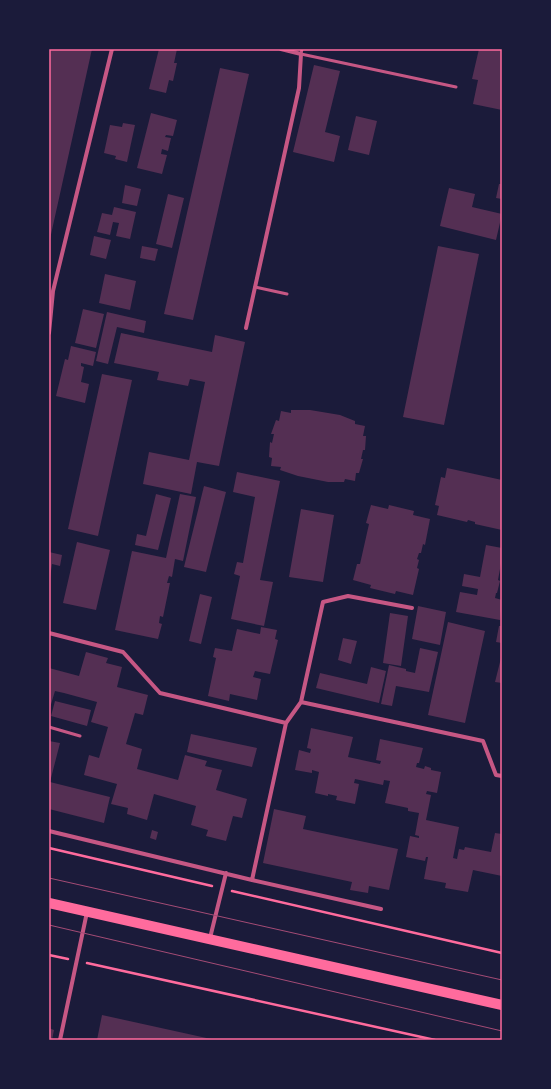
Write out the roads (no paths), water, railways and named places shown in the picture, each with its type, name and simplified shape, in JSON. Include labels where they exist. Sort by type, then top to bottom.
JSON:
[{"type":"main road","points":[[49,903],[210,938],[502,1005]]},
{"type":"street","points":[[49,333],[53,291],[112,49]]},
{"type":"street","points":[[246,328],[299,88],[301,51],[281,49]]},
{"type":"street","points":[[252,880],[286,723],[301,702],[323,602],[348,596],[412,608]]},
{"type":"street","points":[[49,634],[123,652],[160,693],[286,723]]},
{"type":"street","points":[[301,702],[483,741],[496,775],[502,776]]},
{"type":"street","points":[[49,831],[252,880],[381,909]]},
{"type":"street","points":[[210,938],[226,873]]},
{"type":"street","points":[[60,1040],[87,912]]},
{"type":"lane","points":[[301,51],[456,87]]},
{"type":"lane","points":[[255,287],[287,294]]},
{"type":"lane","points":[[49,727],[80,736]]},
{"type":"tram line","points":[[49,878],[502,980]]},
{"type":"tram line","points":[[49,925],[502,1031]]}]
